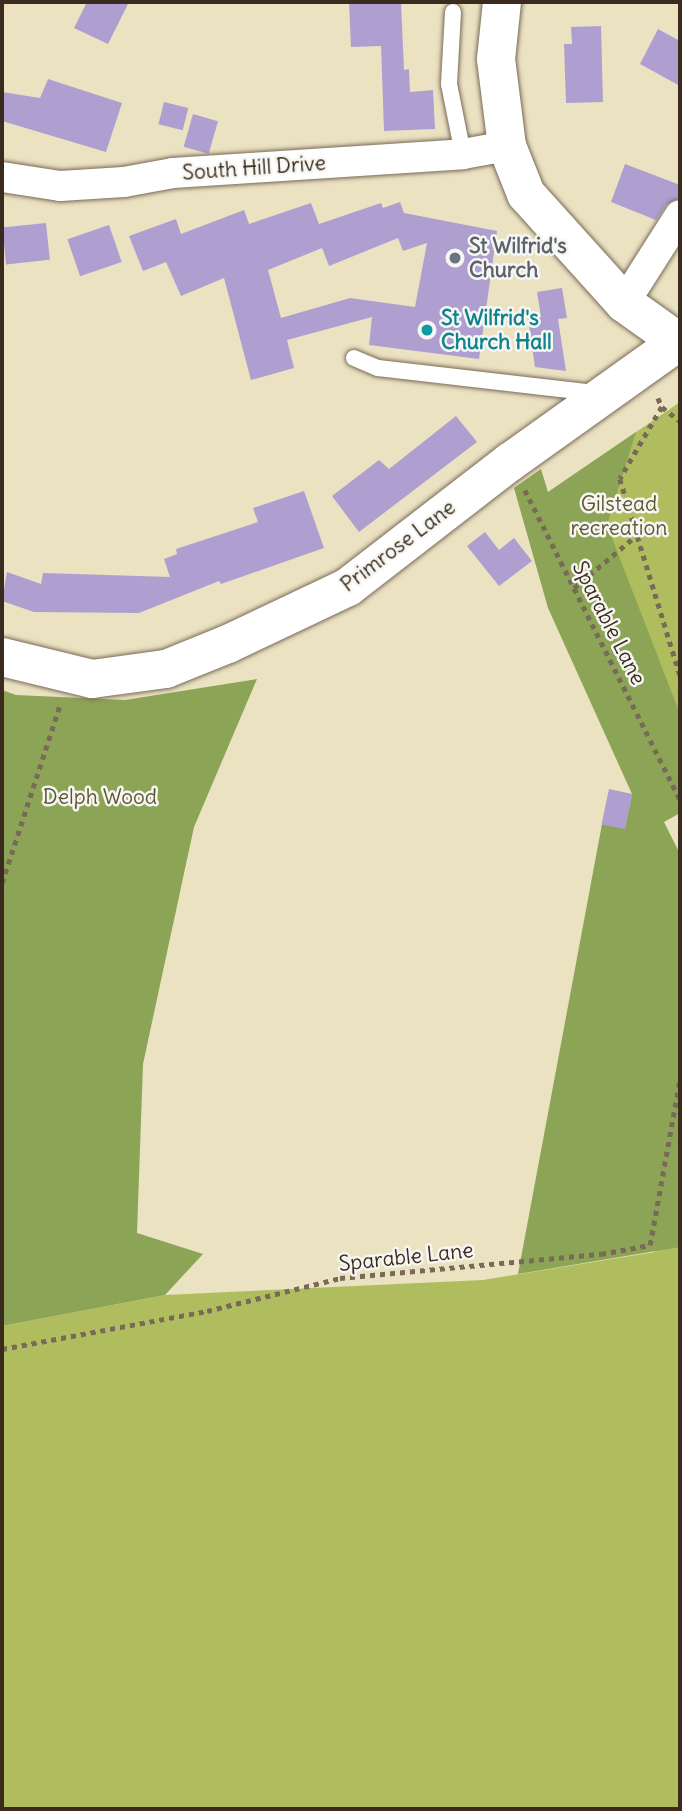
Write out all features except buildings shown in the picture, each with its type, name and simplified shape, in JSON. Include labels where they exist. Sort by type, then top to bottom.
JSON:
[{"type":"street","points":[[502,2],[496,59],[507,146],[526,194],[624,303],[679,342]]},
{"type":"street","name":"South Hill Drive","points":[[2,177],[60,186],[124,183],[173,173],[463,155],[507,146]]},
{"type":"street","points":[[624,303],[680,215]]},
{"type":"street","name":"Primrose Lane","points":[[2,657],[70,676],[92,679],[166,669],[348,587],[510,461],[679,342]]},
{"type":"lane","points":[[453,12],[449,84],[463,155]]},
{"type":"lane","points":[[354,358],[378,368],[604,394]]},
{"type":"path","points":[[645,365],[662,407],[680,421]]},
{"type":"path","points":[[662,407],[620,478],[680,675]]},
{"type":"path","name":"Sparable Lane","points":[[510,461],[680,799]]},
{"type":"path","points":[[574,588],[637,535]]},
{"type":"path","points":[[2,883],[70,676]]},
{"type":"path","name":"Sparable Lane","points":[[2,1349],[208,1311],[340,1278],[601,1254],[650,1245],[680,1078]]},
{"type":"green space","name":"Gilstead recreation","points":[[680,402],[680,803],[547,493]]},
{"type":"green space","points":[[636,432],[607,525],[680,714],[680,813],[664,822],[680,854],[680,1247],[518,1274],[602,824],[625,828],[632,794],[548,608],[514,488],[541,469],[548,492]]},
{"type":"green space","name":"Delph Wood","points":[[257,679],[194,827],[143,1064],[137,1233],[203,1254],[165,1295],[2,1326],[2,690],[16,695],[125,700]]},
{"type":"green space","points":[[680,1078],[680,1809],[2,1809],[2,1326],[165,1295],[483,1280],[655,1252]]},
{"type":"place","name":"St Wilfrid's Church","points":[[455,258]]},
{"type":"place","name":"St Wilfrid's Church Hall","points":[[427,330]]}]
